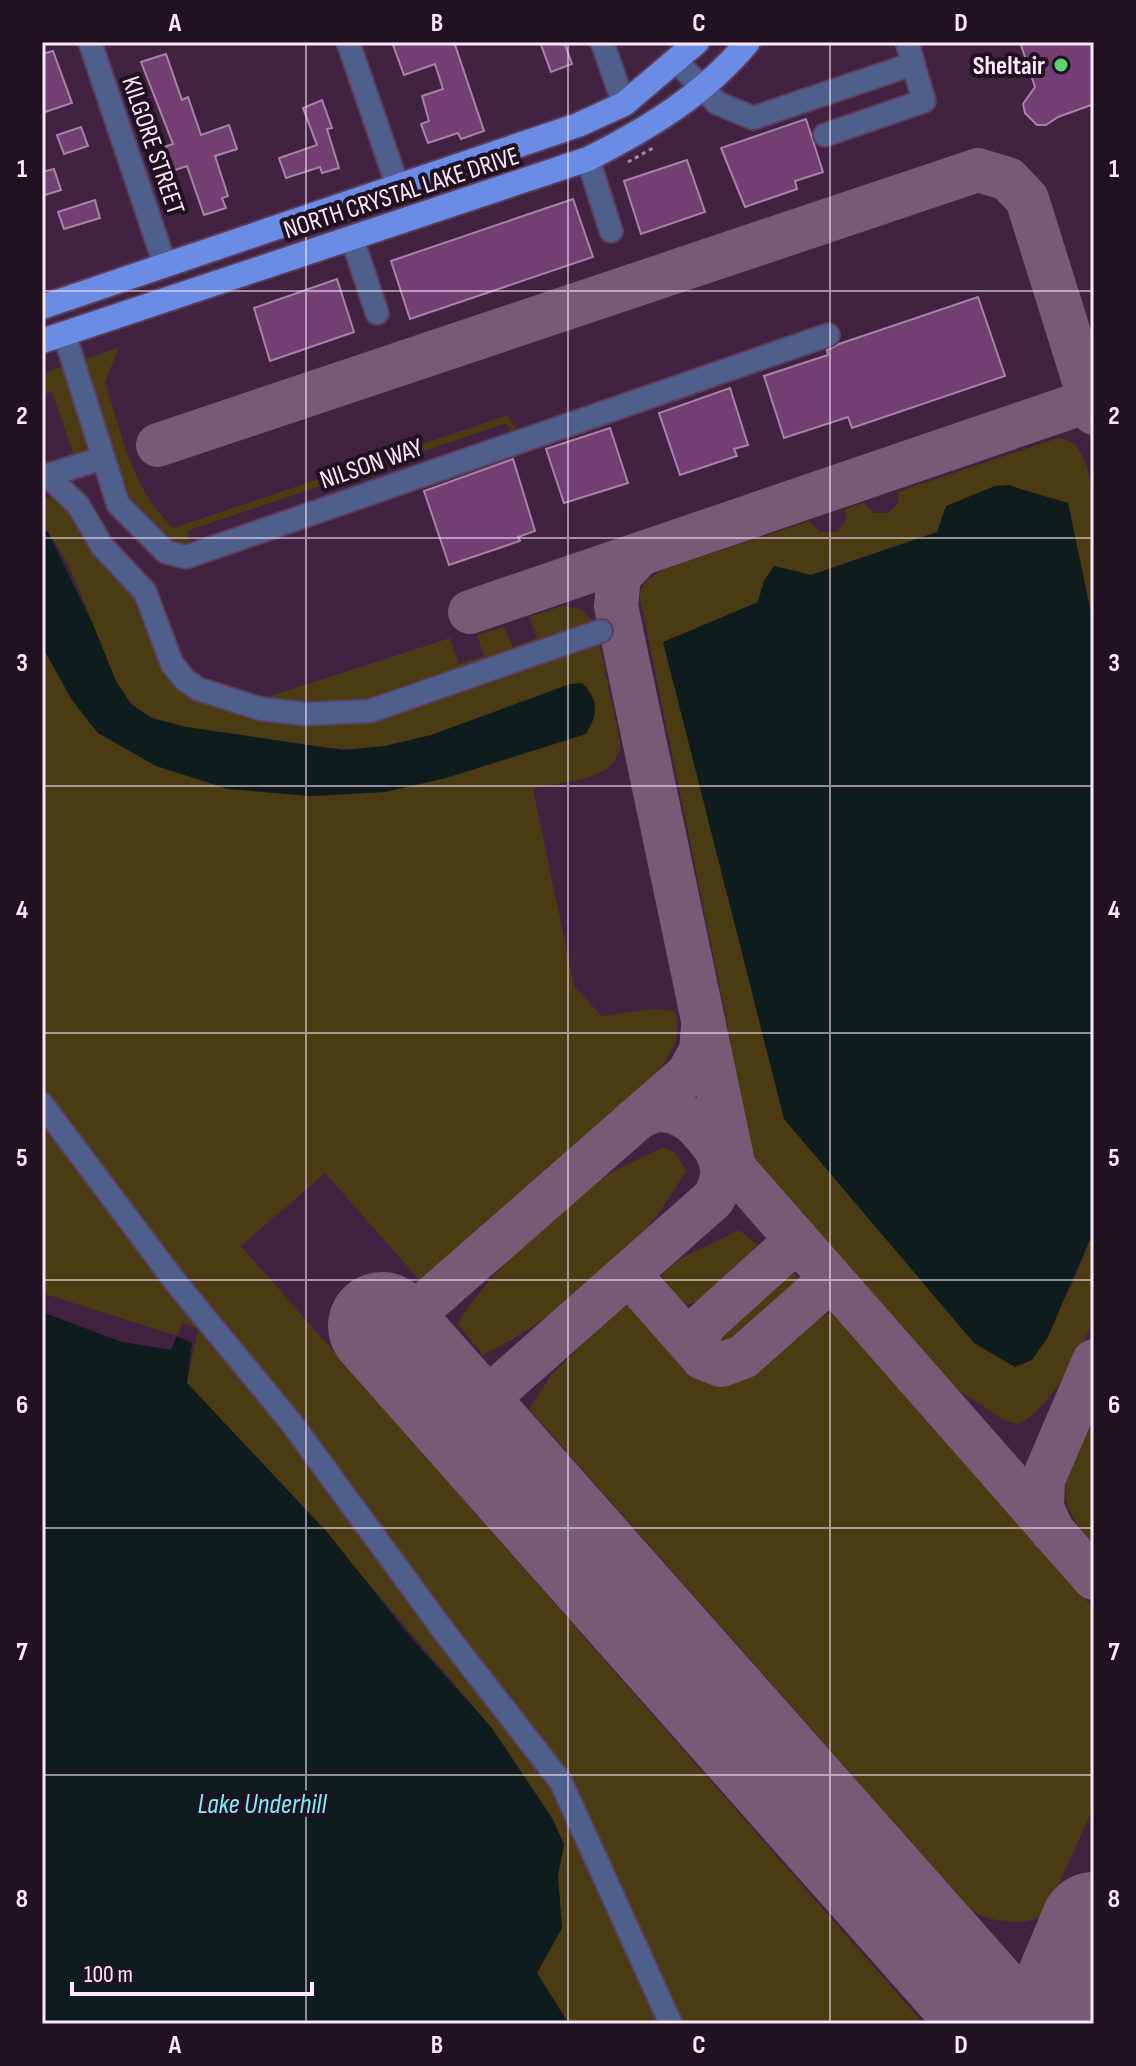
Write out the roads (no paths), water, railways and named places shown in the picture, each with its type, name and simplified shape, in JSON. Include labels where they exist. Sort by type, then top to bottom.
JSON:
[{"type":"main road","name":"NORTH CRYSTAL LAKE DRIVE","points":[[42,307],[578,125],[624,104],[697,42]]},
{"type":"main road","name":"NORTH CRYSTAL LAKE DRIVE","points":[[53,337],[588,159],[635,135],[702,90],[748,42]]},
{"type":"street","name":"KILGORE STREET","points":[[90,42],[165,265]]},
{"type":"street","points":[[348,42],[397,184]]},
{"type":"street","points":[[602,42],[624,104]]},
{"type":"street","points":[[825,135],[924,101],[907,42]]},
{"type":"street","points":[[677,62],[702,90],[733,112],[753,118],[913,64]]},
{"type":"street","points":[[588,159],[611,231]]},
{"type":"street","points":[[352,238],[377,313]]},
{"type":"street","name":"NILSON WAY","points":[[53,337],[103,458],[118,504],[133,523],[166,552],[186,557],[828,335]]},
{"type":"street","points":[[45,477],[103,458]]},
{"type":"street","points":[[45,477],[78,505],[102,546],[145,592],[172,664],[185,680],[198,689],[261,709],[306,714],[370,711],[601,631]]},
{"type":"street","points":[[42,1104],[177,1284],[290,1421],[446,1634],[561,1782],[671,2024]]},
{"type":"water","points":[[1008,485],[1068,503],[1094,627],[1094,1230],[1048,1337],[1032,1360],[1015,1367],[974,1343],[784,1119],[663,642],[758,602],[764,581],[774,566],[811,575],[937,532],[946,506],[995,486]]},
{"type":"water","points":[[42,529],[48,532],[92,622],[116,681],[131,704],[152,718],[186,727],[343,750],[385,746],[431,735],[570,684],[582,683],[594,701],[593,720],[586,734],[446,778],[385,792],[311,796],[228,789],[156,766],[98,733],[72,700],[42,646]]},
{"type":"water","name":"Lake Underhill","points":[[42,1312],[122,1342],[171,1350],[177,1336],[192,1343],[187,1383],[327,1532],[408,1634],[491,1727],[552,1818],[564,1844],[558,1876],[562,1928],[537,1973],[569,2024],[42,2024]]},
{"type":"place","name":"Sheltair","points":[[1061,65]]}]
